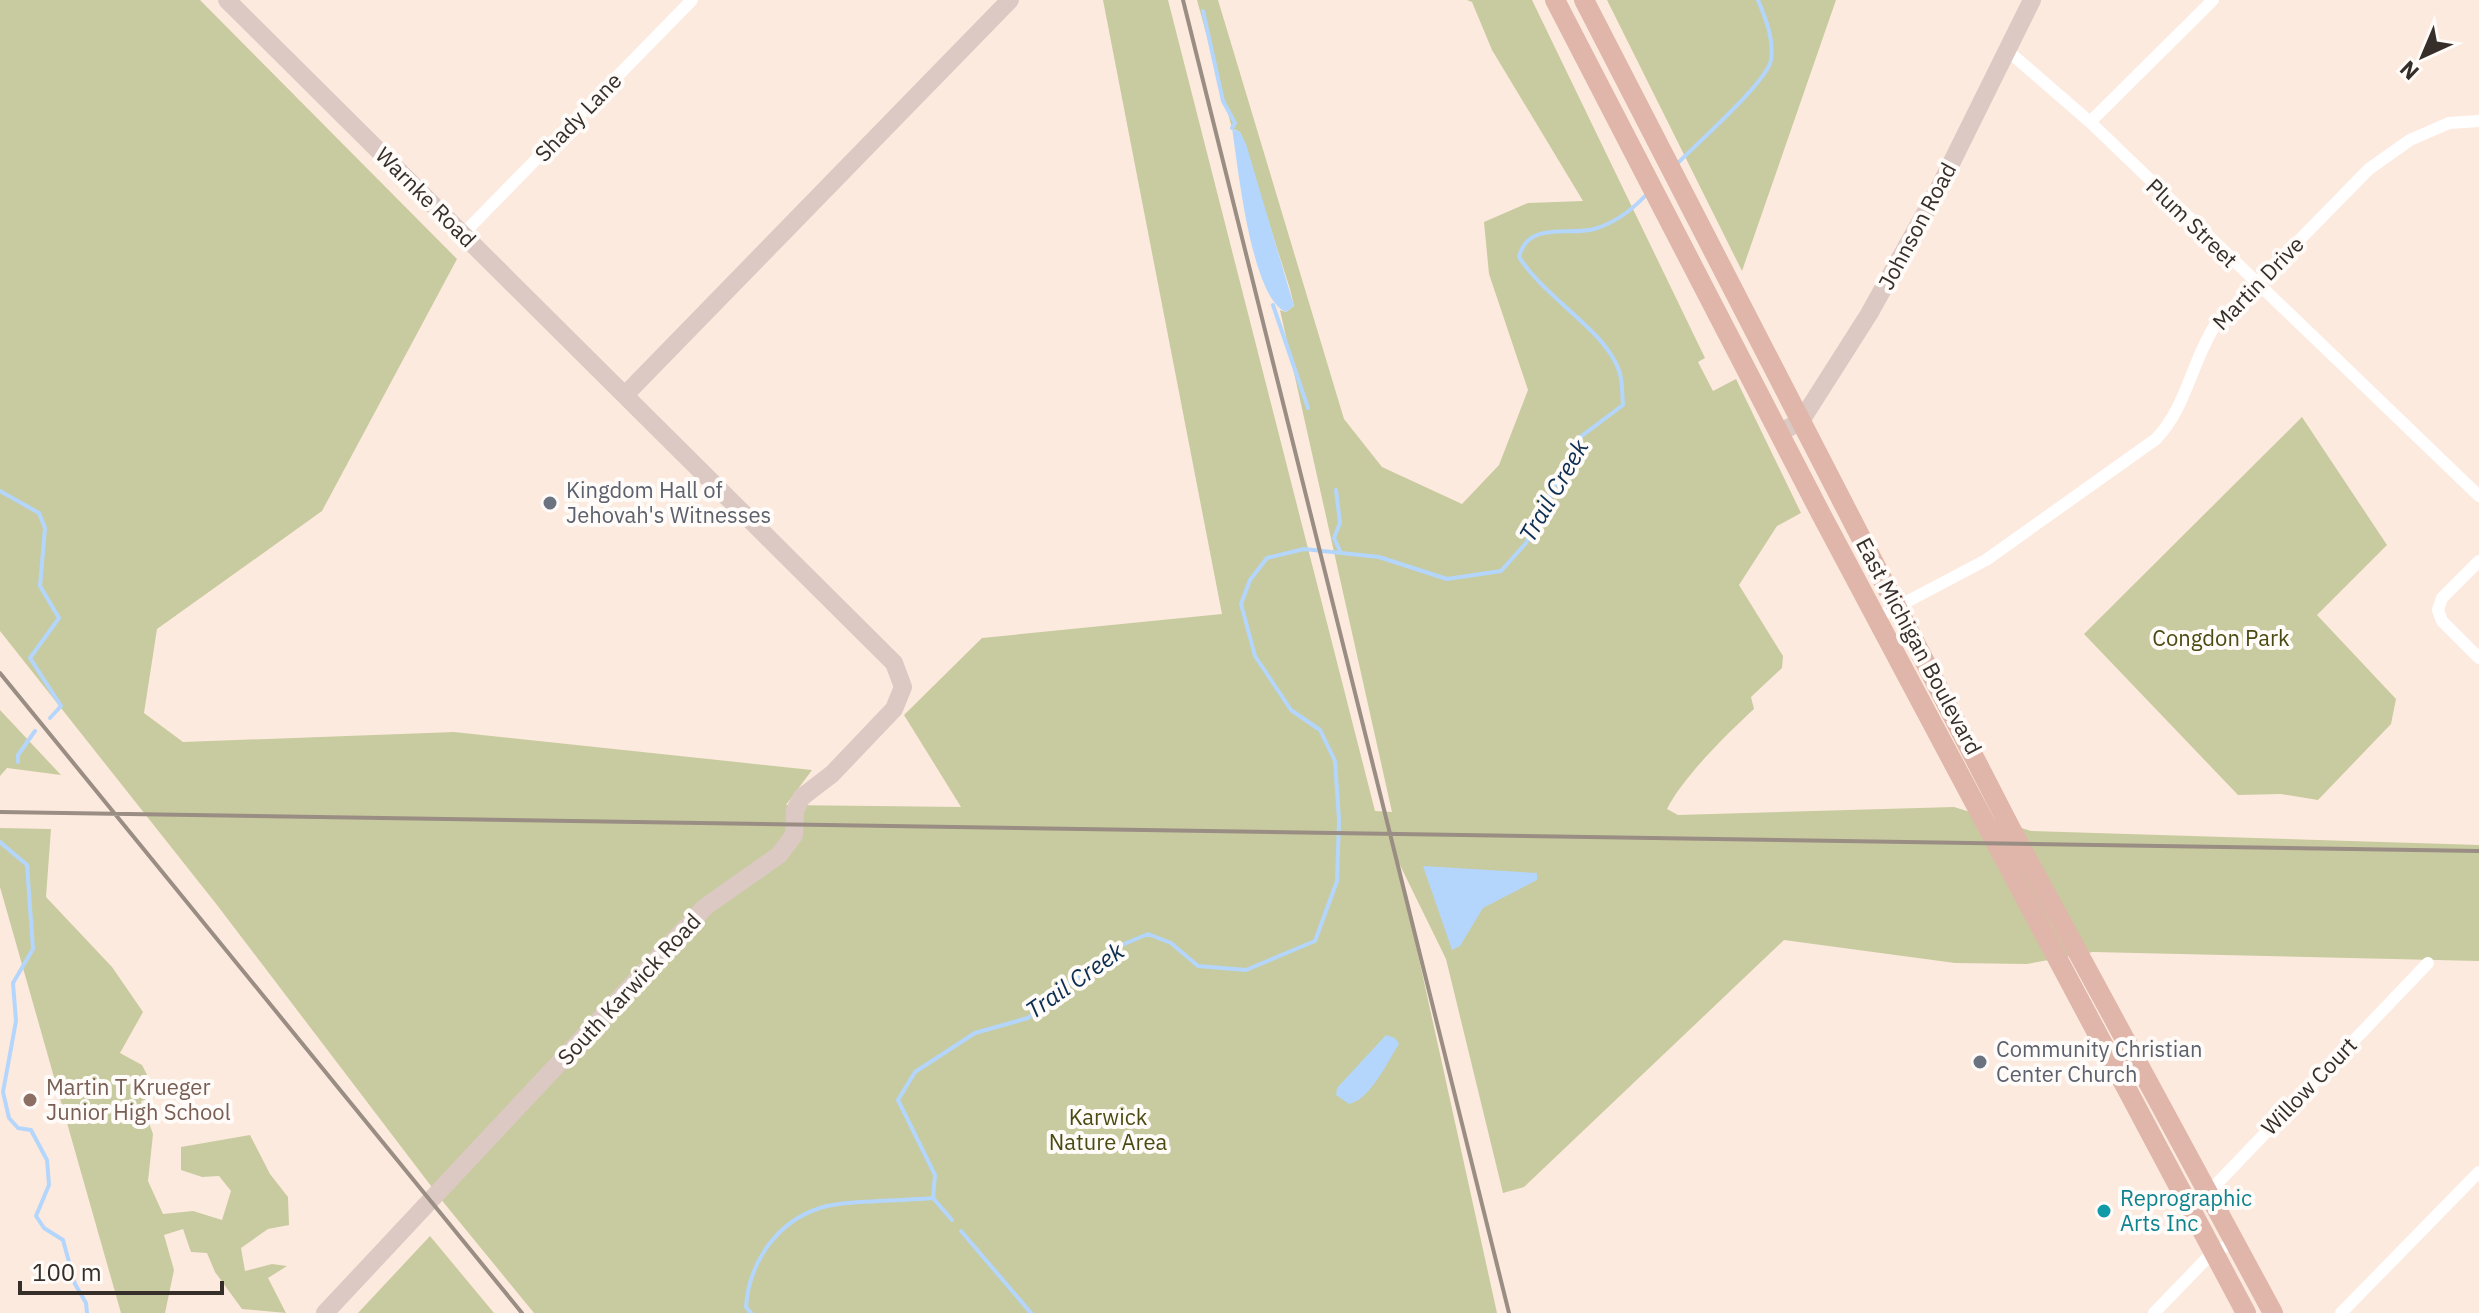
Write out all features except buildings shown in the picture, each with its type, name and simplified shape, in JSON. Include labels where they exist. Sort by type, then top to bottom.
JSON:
[{"type":"main road","name":"East Michigan Boulevard","points":[[1555,0],[1876,618],[2246,1313]]},
{"type":"main road","name":"East Michigan Boulevard","points":[[1584,0],[2017,839],[2273,1313]]},
{"type":"street","name":"Warnke Road","points":[[227,0],[894,663]]},
{"type":"street","name":"Shady Lane","points":[[463,234],[692,0]]},
{"type":"street","points":[[625,395],[1010,0]]},
{"type":"street","name":"Johnson Road","points":[[1779,433],[1801,421],[1869,314],[2032,0]]},
{"type":"street","points":[[2090,122],[2213,0]]},
{"type":"street","name":"Plum Street","points":[[2008,51],[2090,122],[2255,284],[2479,496]]},
{"type":"street","name":"Martin Drive","points":[[1876,618],[1986,560],[2156,439],[2171,423],[2196,355],[2214,327],[2369,169],[2410,140],[2449,123],[2479,121]]},
{"type":"street","points":[[2479,561],[2442,598],[2438,610],[2442,621],[2479,658]]},
{"type":"street","name":"South Karwick Road","points":[[325,1313],[705,907],[779,855],[794,835],[795,810],[802,797],[832,774],[894,709],[903,687],[894,663]]},
{"type":"street","name":"Willow Court","points":[[2186,1203],[2209,1192],[2428,963]]},
{"type":"street","points":[[2341,1313],[2479,1172]]},
{"type":"street","points":[[2154,1313],[2212,1253],[2235,1242]]},
{"type":"green space","name":"Karwick Nature Area","points":[[0,0],[200,0],[457,259],[322,511],[157,629],[144,713],[183,742],[454,732],[812,770],[786,805],[961,807],[904,715],[982,638],[1222,614],[1103,0],[1168,0],[1375,811],[1392,812],[1280,310],[1286,312],[1294,306],[1290,289],[1240,132],[1232,128],[1197,0],[1218,0],[1344,419],[1382,467],[1462,504],[1499,465],[1528,390],[1489,274],[1484,222],[1528,203],[1583,201],[1492,50],[1472,2],[1467,0],[1532,0],[1705,358],[1698,362],[1713,391],[1736,379],[1801,513],[1777,526],[1739,585],[1783,656],[1782,668],[1751,697],[1754,709],[1694,770],[1667,809],[1678,815],[1954,807],[2031,831],[2479,845],[2479,961],[2093,952],[2027,964],[1955,963],[1784,940],[1524,1187],[1503,1193],[1446,959],[1397,859],[1497,1313],[534,1313],[444,1203],[217,905],[0,631]]},
{"type":"green space","points":[[1607,0],[1836,0],[1742,271]]},
{"type":"green space","name":"Congdon Park","points":[[2302,417],[2387,545],[2317,615],[2396,699],[2391,724],[2318,800],[2281,794],[2238,795],[2084,634]]},
{"type":"green space","points":[[0,710],[61,775],[7,768],[0,776]]},
{"type":"green space","points":[[0,828],[51,829],[46,897],[112,967],[143,1012],[120,1053],[142,1065],[158,1096],[141,1101],[153,1134],[148,1181],[163,1214],[193,1211],[222,1220],[231,1191],[219,1176],[202,1177],[181,1170],[181,1147],[250,1135],[270,1174],[288,1197],[289,1225],[268,1229],[241,1248],[245,1271],[272,1264],[287,1266],[268,1278],[286,1313],[242,1309],[215,1272],[207,1253],[191,1252],[183,1229],[164,1235],[174,1270],[165,1313],[121,1313],[0,887]]},
{"type":"green space","points":[[430,1236],[494,1313],[358,1313]]},
{"type":"water","points":[[1232,128],[1240,132],[1246,144],[1294,306],[1286,312],[1274,302],[1255,258],[1242,199]]},
{"type":"water","points":[[1423,866],[1537,873],[1537,880],[1483,908],[1460,946],[1452,950]]},
{"type":"water","points":[[1386,1035],[1395,1038],[1399,1044],[1371,1088],[1349,1104],[1336,1095],[1337,1088]]},
{"type":"waterway","name":"Trail Creek","points":[[1676,165],[1767,70],[1771,60],[1771,44],[1758,0]]},
{"type":"waterway","points":[[1203,11],[1223,101],[1235,123],[1232,128]]},
{"type":"waterway","name":"Trail Creek","points":[[751,1313],[746,1307],[748,1291],[759,1260],[778,1234],[804,1214],[830,1205],[933,1198],[935,1175],[898,1100],[915,1072],[975,1033],[1028,1018],[1112,949],[1148,934],[1171,943],[1198,966],[1246,970],[1315,941],[1337,881],[1339,820],[1335,761],[1320,730],[1291,710],[1255,656],[1241,604],[1250,580],[1267,558],[1304,549],[1379,557],[1447,579],[1501,571],[1526,543],[1579,438],[1623,405],[1621,376],[1610,353],[1519,257],[1524,246],[1539,234],[1594,229],[1623,215],[1647,194]]},
{"type":"waterway","points":[[1273,305],[1308,408]]},
{"type":"waterway","points":[[1336,490],[1340,523],[1334,538],[1341,553]]},
{"type":"waterway","points":[[0,491],[39,513],[45,528],[40,586],[59,618],[30,658],[61,706],[50,718]]},
{"type":"waterway","points":[[18,762],[18,755],[35,731]]},
{"type":"waterway","points":[[0,842],[27,865],[33,949],[13,983],[16,1021],[3,1092],[9,1118],[18,1128],[31,1130],[47,1160],[49,1185],[36,1216],[44,1228],[63,1240],[87,1313]]},
{"type":"waterway","points":[[933,1198],[952,1220]]},
{"type":"waterway","points":[[961,1231],[1031,1313]]},
{"type":"railway","points":[[1183,0],[1509,1313]]},
{"type":"railway","points":[[0,673],[522,1313]]},
{"type":"railway","points":[[0,812],[2479,851]]},
{"type":"place","name":"Kingdom Hall of Jehovah's Witnesses","points":[[550,503]]},
{"type":"place","name":"Community Christian Center Church","points":[[1980,1062]]},
{"type":"place","name":"Martin T Krueger Junior High School","points":[[30,1100]]},
{"type":"place","name":"Reprographic Arts Inc","points":[[2104,1211]]}]
